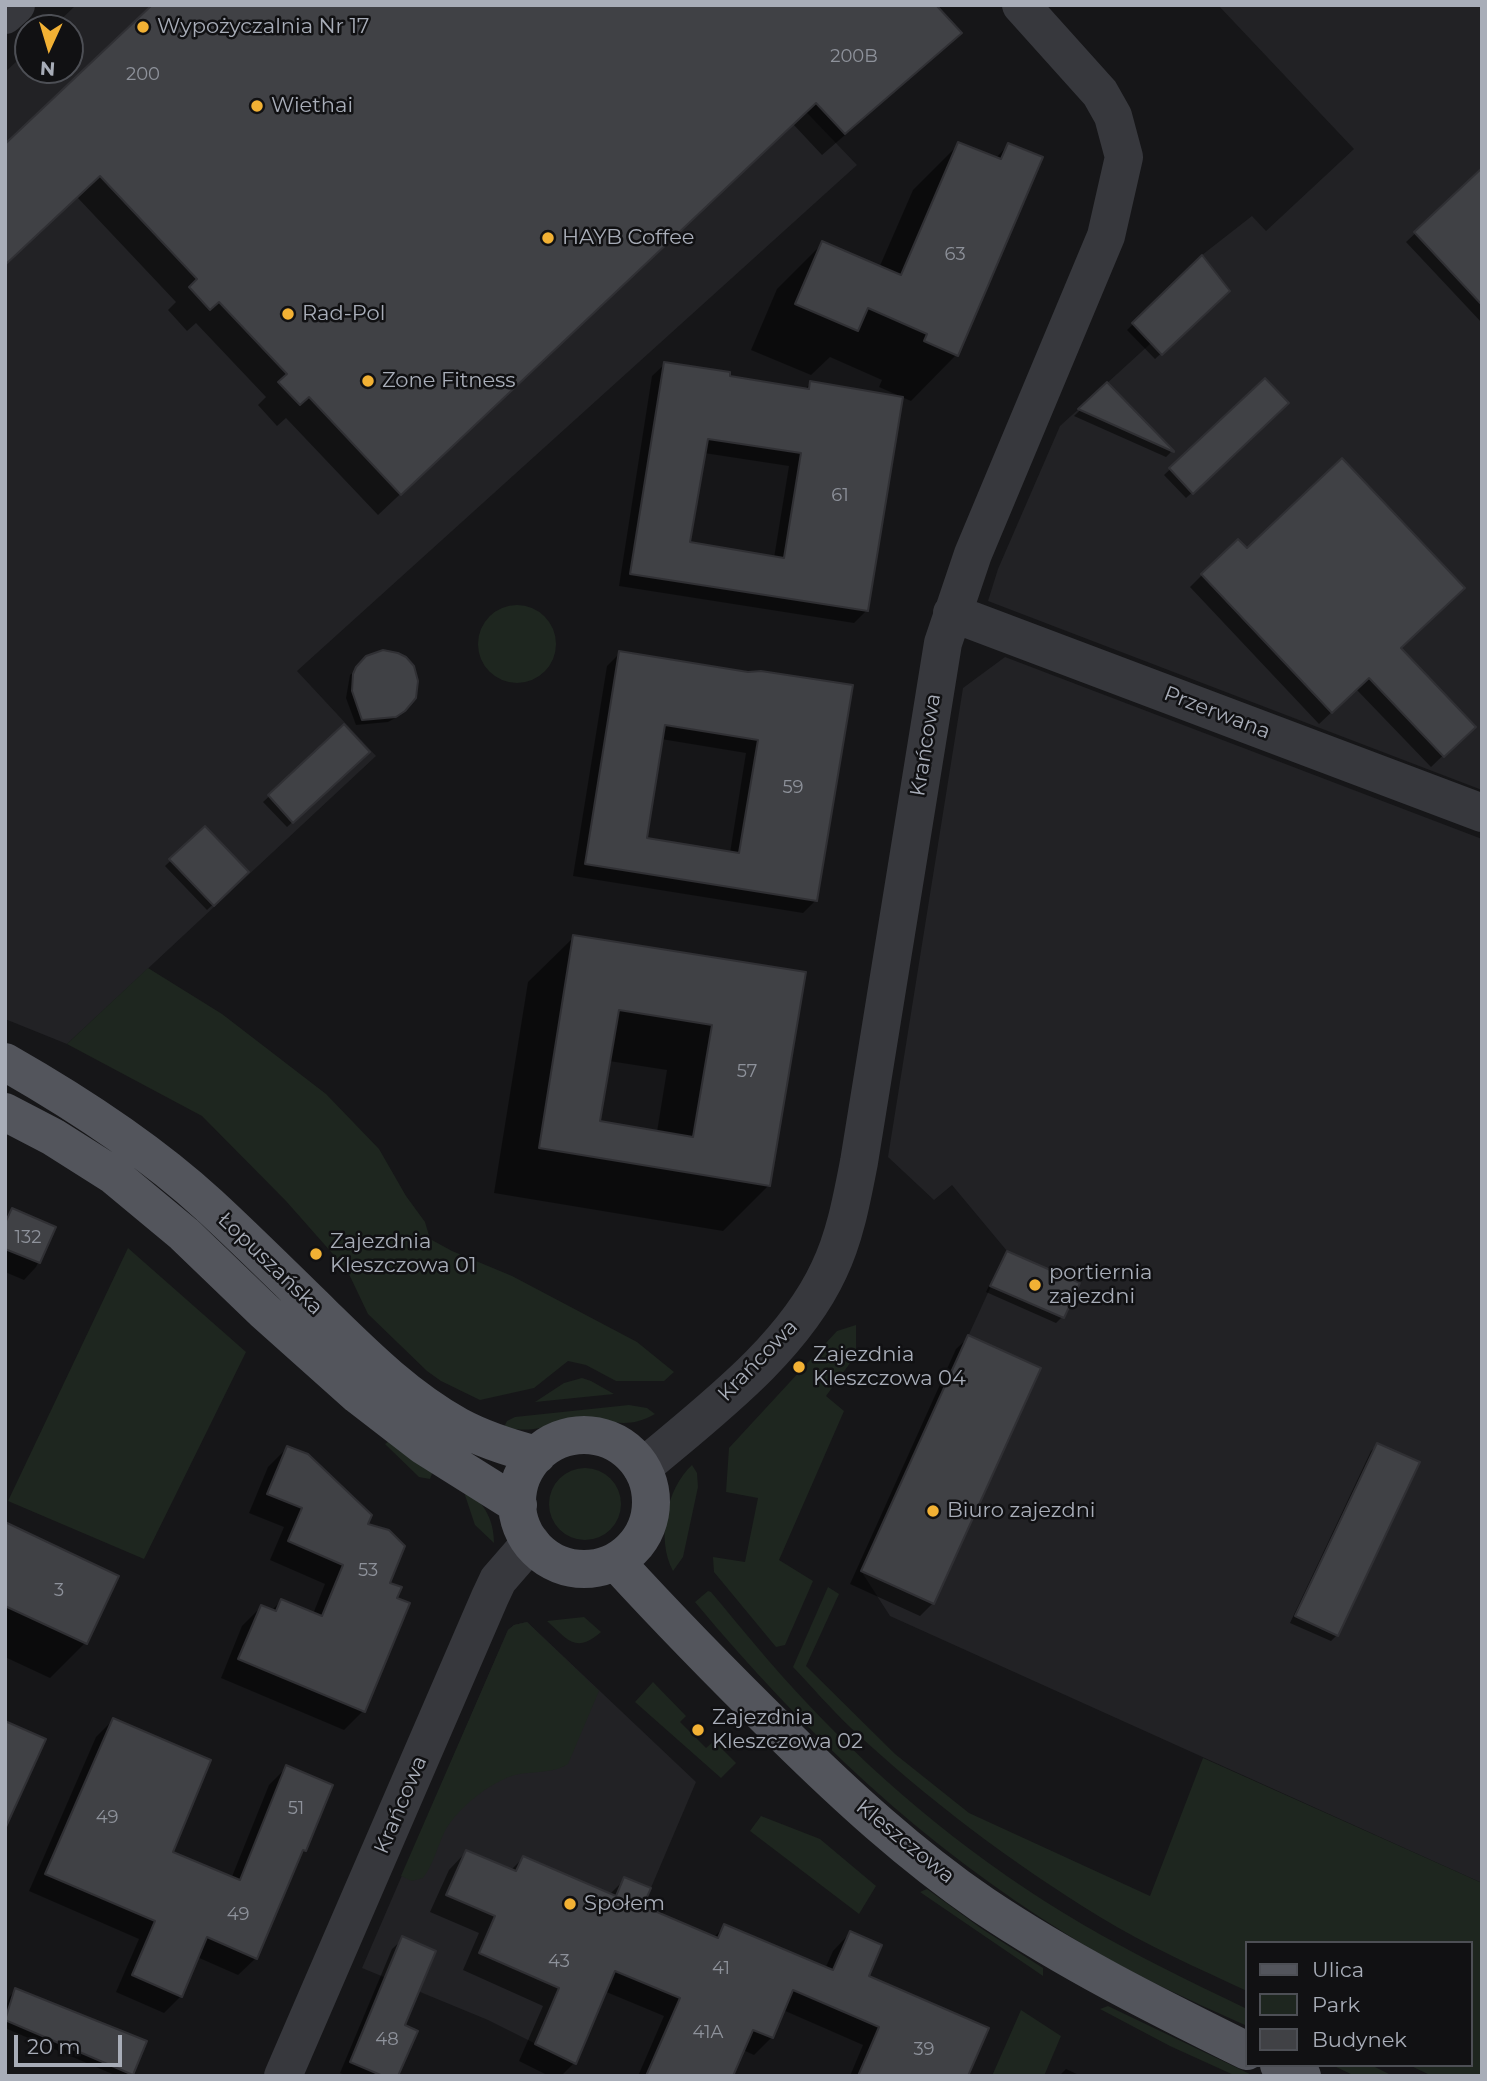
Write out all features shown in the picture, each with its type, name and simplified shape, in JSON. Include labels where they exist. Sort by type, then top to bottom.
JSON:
[{"type":"main road","name":"Łopuszańska","points":[[5,1062],[64,1096],[168,1170],[217,1213],[382,1373],[425,1405],[460,1427],[511,1448],[537,1455]]},
{"type":"main road","name":"Łopuszańska","points":[[5,1112],[53,1137],[113,1175],[184,1234],[264,1311],[358,1395],[424,1446],[518,1505]]},
{"type":"main road","points":[[572,1436],[599,1437],[624,1448],[642,1468],[651,1497],[646,1527],[629,1552],[616,1562],[594,1568],[570,1568],[555,1562],[531,1542],[522,1525],[518,1505],[522,1478],[537,1455],[547,1447],[572,1436]]},
{"type":"main road","name":"Kleszczowa","points":[[616,1562],[745,1698],[810,1761],[886,1830],[936,1870],[983,1904],[1103,1979],[1246,2050]]},
{"type":"main road","points":[[1283,2067],[1301,2076]]},
{"type":"street","points":[[5,15],[16,5]]},
{"type":"street","name":"Krańcowa","points":[[642,1468],[781,1343],[829,1270],[846,1220],[859,1161],[943,643],[973,554],[1106,236],[1124,157],[1113,116],[1100,93],[1021,5]]},
{"type":"street","name":"Przerwana","points":[[952,614],[1482,813]]},
{"type":"street","name":"Krańcowa","points":[[283,2076],[490,1597],[498,1580],[531,1542]]},
{"type":"shaded area","points":[[76,5],[704,5],[857,165],[297,671],[376,756],[67,1044],[5,1019],[5,72],[14,64],[14,84],[84,84],[84,14],[67,14]]},
{"type":"shaded area","points":[[1218,5],[1482,5],[1482,790],[988,601],[998,569],[1060,426],[1151,343],[1132,323],[1202,255],[1252,216],[1266,231],[1354,149]]},
{"type":"shaded area","points":[[1005,657],[1482,839],[1482,1883],[890,1616],[861,1571],[1007,1251],[952,1185],[934,1200],[888,1157],[963,688]]},
{"type":"shaded area","points":[[527,1622],[696,1782],[576,2064],[488,2020],[362,1968],[508,1630],[514,1625]]},
{"type":"green space","points":[[517,605],[532,608],[545,616],[553,629],[556,644],[553,659],[545,672],[532,680],[517,683],[502,680],[489,672],[481,659],[478,644],[481,629],[489,616],[502,608]]},
{"type":"green space","points":[[148,968],[222,1014],[326,1094],[379,1149],[406,1196],[425,1222],[430,1239],[512,1276],[637,1342],[674,1372],[664,1381],[616,1381],[586,1365],[568,1361],[534,1388],[480,1400],[427,1371],[368,1314],[347,1270],[286,1201],[202,1116],[67,1044]]},
{"type":"green space","points":[[128,1248],[246,1352],[144,1559],[8,1501]]},
{"type":"green space","points":[[856,1325],[856,1355],[826,1396],[844,1411],[779,1560],[813,1581],[785,1645],[776,1647],[714,1572],[713,1557],[745,1562],[758,1498],[726,1492],[729,1448],[837,1331]]},
{"type":"green space","points":[[582,1378],[614,1394],[535,1402],[564,1383]]},
{"type":"green space","points":[[629,1405],[647,1408],[655,1414],[626,1423],[580,1420],[527,1430],[504,1427],[507,1421],[515,1417]]},
{"type":"green space","points":[[389,1441],[433,1471],[430,1479],[419,1477],[385,1444]]},
{"type":"green space","points":[[692,1465],[697,1473],[698,1487],[683,1557],[673,1571],[665,1544],[666,1515],[676,1487]]},
{"type":"green space","points":[[585,1468],[605,1474],[615,1484],[621,1504],[615,1524],[605,1534],[585,1540],[565,1534],[555,1524],[549,1504],[555,1484],[565,1474]]},
{"type":"green space","points":[[468,1489],[487,1513],[494,1543],[475,1525],[465,1495]]},
{"type":"green space","points":[[828,1587],[839,1594],[806,1666],[895,1754],[969,1813],[1150,1896],[1203,1758],[1482,1883],[1482,2076],[1432,2076],[1413,2067],[1473,2067],[1473,1941],[1246,1941],[1246,1991],[1118,1928],[1035,1875],[971,1829],[910,1780],[851,1728],[793,1667]]},
{"type":"green space","points":[[708,1591],[711,1592],[793,1688],[836,1733],[901,1794],[971,1850],[1082,1924],[1246,2008],[1246,2026],[1112,1961],[1014,1900],[963,1863],[915,1825],[823,1742],[779,1697],[695,1602]]},
{"type":"green space","points":[[584,1617],[601,1632],[592,1639],[578,1643],[567,1639],[547,1621]]},
{"type":"green space","points":[[527,1622],[599,1691],[568,1764],[549,1771],[515,1775],[484,1790],[449,1824],[423,1878],[412,1881],[401,1876],[508,1630],[514,1625]]},
{"type":"green space","points":[[653,1682],[686,1716],[680,1722],[706,1748],[714,1741],[736,1763],[721,1778],[635,1702]]},
{"type":"green space","points":[[761,1816],[820,1839],[876,1886],[859,1914],[750,1831]]},
{"type":"green space","points":[[927,1889],[982,1929],[1043,1968],[1043,1976],[920,1892]]},
{"type":"green space","points":[[1108,2006],[1254,2076],[1236,2076],[1170,2046],[1100,2009]]},
{"type":"green space","points":[[1021,2010],[1061,2036],[1044,2076],[992,2076]]},
{"type":"green space","points":[[1336,2067],[1375,2067],[1393,2076],[1355,2076]]},
{"type":"building","points":[[152,5],[936,5],[962,33],[845,134],[816,103],[401,495],[309,397],[300,405],[278,382],[287,374],[219,302],[210,310],[189,287],[197,279],[100,176],[5,265],[5,144],[68,84],[84,84],[84,69]]},
{"type":"building","points":[[958,142],[1001,159],[1008,143],[1043,157],[958,356],[924,341],[927,334],[868,308],[858,331],[795,304],[822,241],[901,275]]},
{"type":"building","points":[[1482,168],[1482,305],[1414,232]]},
{"type":"building","points":[[1202,255],[1230,291],[1162,355],[1132,323]]},
{"type":"building","points":[[664,362],[730,372],[730,376],[809,389],[810,381],[903,397],[868,611],[630,574]],"holes":[[[708,439],[801,453],[784,558],[690,542]]]},
{"type":"building","points":[[1265,378],[1289,403],[1193,494],[1169,468]]},
{"type":"building","points":[[1107,382],[1174,451],[1174,452],[1078,409]]},
{"type":"building","points":[[1342,458],[1465,588],[1401,648],[1476,727],[1444,757],[1369,678],[1332,713],[1201,574],[1238,539],[1247,548]]},
{"type":"building","points":[[383,650],[406,657],[414,666],[418,681],[416,698],[396,717],[362,720],[352,691],[353,674],[366,656]]},
{"type":"building","points":[[619,651],[748,672],[761,671],[853,685],[817,901],[585,864]],"holes":[[[665,725],[758,740],[739,853],[647,838]]]},
{"type":"building","points":[[344,724],[370,752],[293,823],[268,795]]},
{"type":"building","points":[[205,826],[249,872],[214,906],[169,859]]},
{"type":"building","points":[[573,935],[806,972],[770,1186],[539,1148]],"holes":[[[619,1010],[712,1025],[693,1137],[600,1121]]]},
{"type":"building","points":[[12,1208],[56,1227],[40,1263],[5,1249],[5,1223]]},
{"type":"building","name":"portiernia zajezdni","points":[[1007,1251],[1080,1283],[1064,1318],[990,1286]]},
{"type":"building","name":"Biuro zajezdni","points":[[968,1335],[1041,1368],[934,1604],[861,1571]]},
{"type":"building","points":[[1377,1443],[1420,1462],[1338,1636],[1295,1616]]},
{"type":"building","points":[[287,1446],[308,1454],[372,1515],[368,1524],[389,1530],[405,1546],[390,1583],[402,1587],[397,1598],[410,1603],[365,1712],[238,1659],[261,1605],[276,1611],[281,1599],[322,1616],[343,1565],[288,1541],[302,1508],[267,1494]]},
{"type":"building","points":[[5,1522],[119,1576],[87,1644],[5,1606]]},
{"type":"building","points":[[113,1718],[211,1760],[173,1852],[240,1880],[286,1765],[333,1785],[257,1959],[207,1937],[182,1997],[132,1975],[155,1921],[45,1874]]},
{"type":"building","points":[[5,1721],[46,1739],[5,1829]]},
{"type":"building","points":[[466,1850],[516,1871],[523,1856],[616,1896],[624,1877],[651,1888],[643,1906],[718,1938],[724,1924],[833,1970],[850,1931],[882,1945],[869,1976],[989,2028],[968,2076],[858,2076],[879,2027],[793,1990],[773,2038],[753,2030],[733,2076],[646,2076],[680,1998],[615,1971],[576,2064],[535,2044],[559,1988],[479,1953],[495,1916],[446,1895]]},
{"type":"building","points":[[402,1936],[436,1951],[405,2025],[418,2031],[398,2076],[383,2076],[350,2062]]},
{"type":"building","points":[[15,1988],[147,2041],[133,2075],[5,2020]]},
{"type":"place","name":"Wypożyczalnia Nr 17","points":[[143,27]]},
{"type":"place","name":"Wiethai","points":[[257,106]]},
{"type":"place","name":"HAYB Coffee","points":[[548,238]]},
{"type":"place","name":"Rad-Pol","points":[[288,314]]},
{"type":"place","name":"Zone Fitness","points":[[368,381]]},
{"type":"place","name":"Zajezdnia Kleszczowa 01","points":[[316,1254]]},
{"type":"place","name":"portiernia zajezdni","points":[[1035,1285]]},
{"type":"place","name":"Zajezdnia Kleszczowa 04","points":[[799,1367]]},
{"type":"place","name":"Biuro zajezdni","points":[[933,1511]]},
{"type":"place","name":"Zajezdnia Kleszczowa 02","points":[[698,1730]]},
{"type":"place","name":"Społem","points":[[570,1904]]}]
